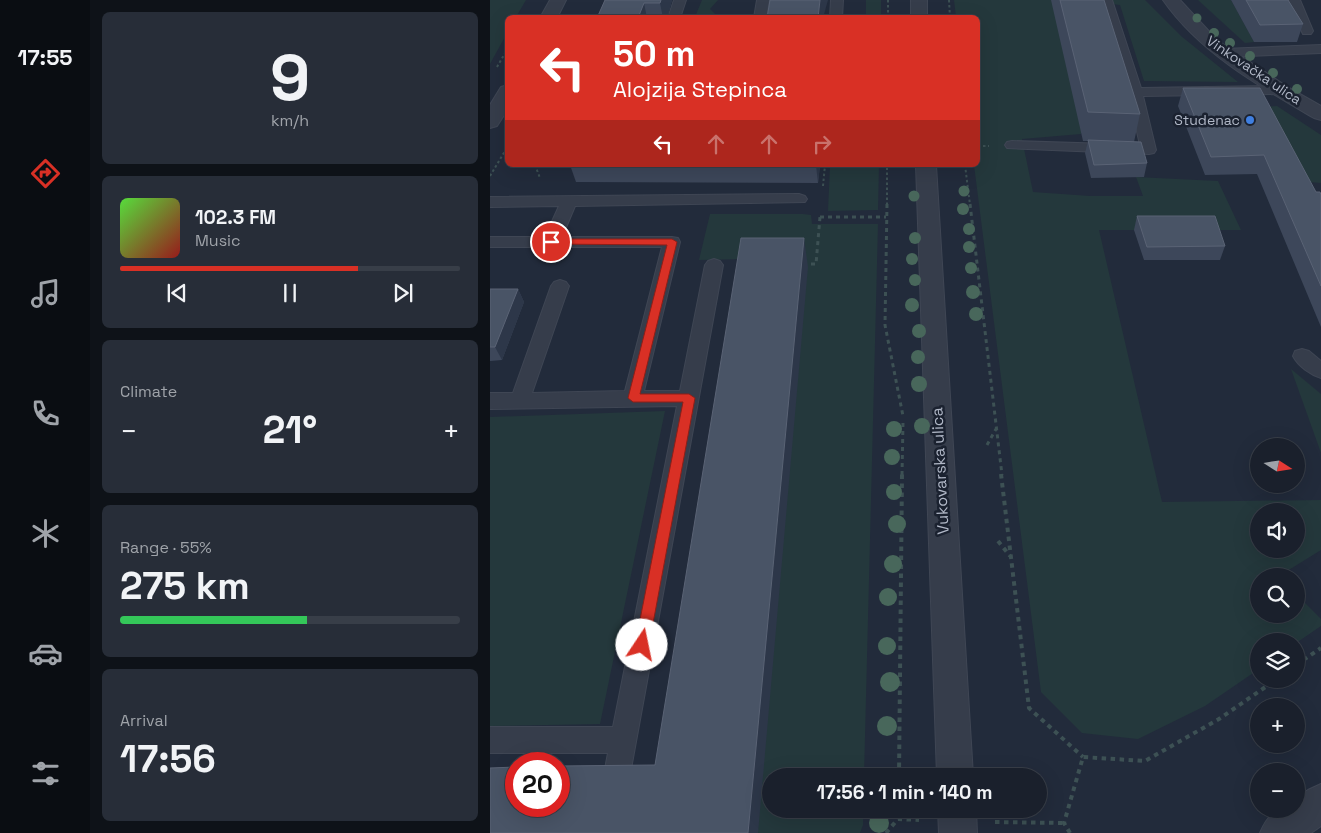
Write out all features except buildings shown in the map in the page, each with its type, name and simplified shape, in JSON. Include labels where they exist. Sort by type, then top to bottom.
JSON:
[{"type":"street","points":[[550,15],[558,0]]},
{"type":"street","points":[[918,0],[919,15]]},
{"type":"street","name":"Vinkovačka ulica","points":[[1171,0],[1212,45],[1279,90],[1321,114]]},
{"type":"street","points":[[490,122],[505,96]]},
{"type":"street","name":"Vukovarska ulica","points":[[926,167],[955,768]]},
{"type":"street","points":[[1279,833],[1321,803]]},
{"type":"street","points":[[957,818],[958,833]]},
{"type":"lane","points":[[675,15],[680,0]]},
{"type":"lane","points":[[760,15],[763,0]]},
{"type":"lane","points":[[836,15],[837,0]]},
{"type":"lane","points":[[1012,146],[1149,150],[1135,92],[1106,0]]},
{"type":"lane","points":[[1294,0],[1307,31]]},
{"type":"lane","points":[[1224,54],[1321,49]]},
{"type":"lane","points":[[1135,92],[1279,90]]},
{"type":"lane","points":[[490,202],[799,199]]},
{"type":"lane","points":[[551,242],[569,202]]},
{"type":"lane","points":[[490,242],[672,242],[633,398]]},
{"type":"lane","points":[[618,769],[714,265]]},
{"type":"lane","points":[[520,400],[560,286]]},
{"type":"lane","points":[[1302,356],[1321,371]]},
{"type":"lane","points":[[490,401],[689,398]]},
{"type":"lane","points":[[490,740],[623,740]]},
{"type":"path","points":[[888,0],[888,15]]},
{"type":"path","points":[[948,0],[950,15]]},
{"type":"path","points":[[494,73],[505,53]]},
{"type":"path","points":[[490,176],[505,151]]},
{"type":"path","points":[[822,190],[825,167]]},
{"type":"path","points":[[887,167],[885,325],[903,416],[899,768]]},
{"type":"path","points":[[966,167],[1029,708],[1083,757],[1144,761],[1219,719],[1264,688]]},
{"type":"path","points":[[796,264],[816,264],[821,208]]},
{"type":"path","points":[[820,217],[886,217]]},
{"type":"path","points":[[987,445],[996,429]]},
{"type":"path","points":[[998,542],[1011,556]]},
{"type":"path","points":[[1305,659],[1321,648]]},
{"type":"path","points":[[1070,833],[1064,823],[1083,757]]},
{"type":"green space","points":[[490,0],[526,0],[517,15],[505,15],[505,37],[490,64]]},
{"type":"green space","points":[[702,0],[718,0],[710,9],[716,15],[696,15]]},
{"type":"green space","points":[[866,0],[881,0],[881,15],[866,15]]},
{"type":"green space","points":[[954,0],[1145,0],[1181,36],[1238,82],[1144,81],[1120,5],[1092,1],[1081,134],[1022,139],[1033,192],[1090,196],[1143,196],[1136,177],[1218,181],[1241,230],[1099,230],[1162,502],[1321,500],[1321,550],[1292,568],[1250,568],[1250,623],[1305,623],[1305,603],[1321,619],[1321,626],[1305,637],[1305,633],[1250,633],[1250,675],[1205,706],[1138,739],[1082,733],[1041,692],[974,167],[980,167],[980,15],[956,15]]},
{"type":"green space","points":[[1198,0],[1231,0],[1254,42],[1245,43]]},
{"type":"green space","points":[[1277,106],[1321,135],[1321,183],[1297,181],[1262,107]]},
{"type":"green space","points":[[830,167],[879,167],[878,210],[828,211]]},
{"type":"green space","points":[[710,214],[803,214],[811,215],[812,224],[878,224],[864,768],[762,768],[762,818],[863,818],[860,833],[758,833],[744,259],[699,260]]},
{"type":"green space","points":[[1291,369],[1321,394],[1321,453]]},
{"type":"green space","points":[[665,411],[600,724],[490,726],[490,417]]},
{"type":"place","name":"Studenac","points":[[1250,120]]},
{"type":"route","points":[[551,242],[672,242],[633,398],[689,398],[642,645]]}]
